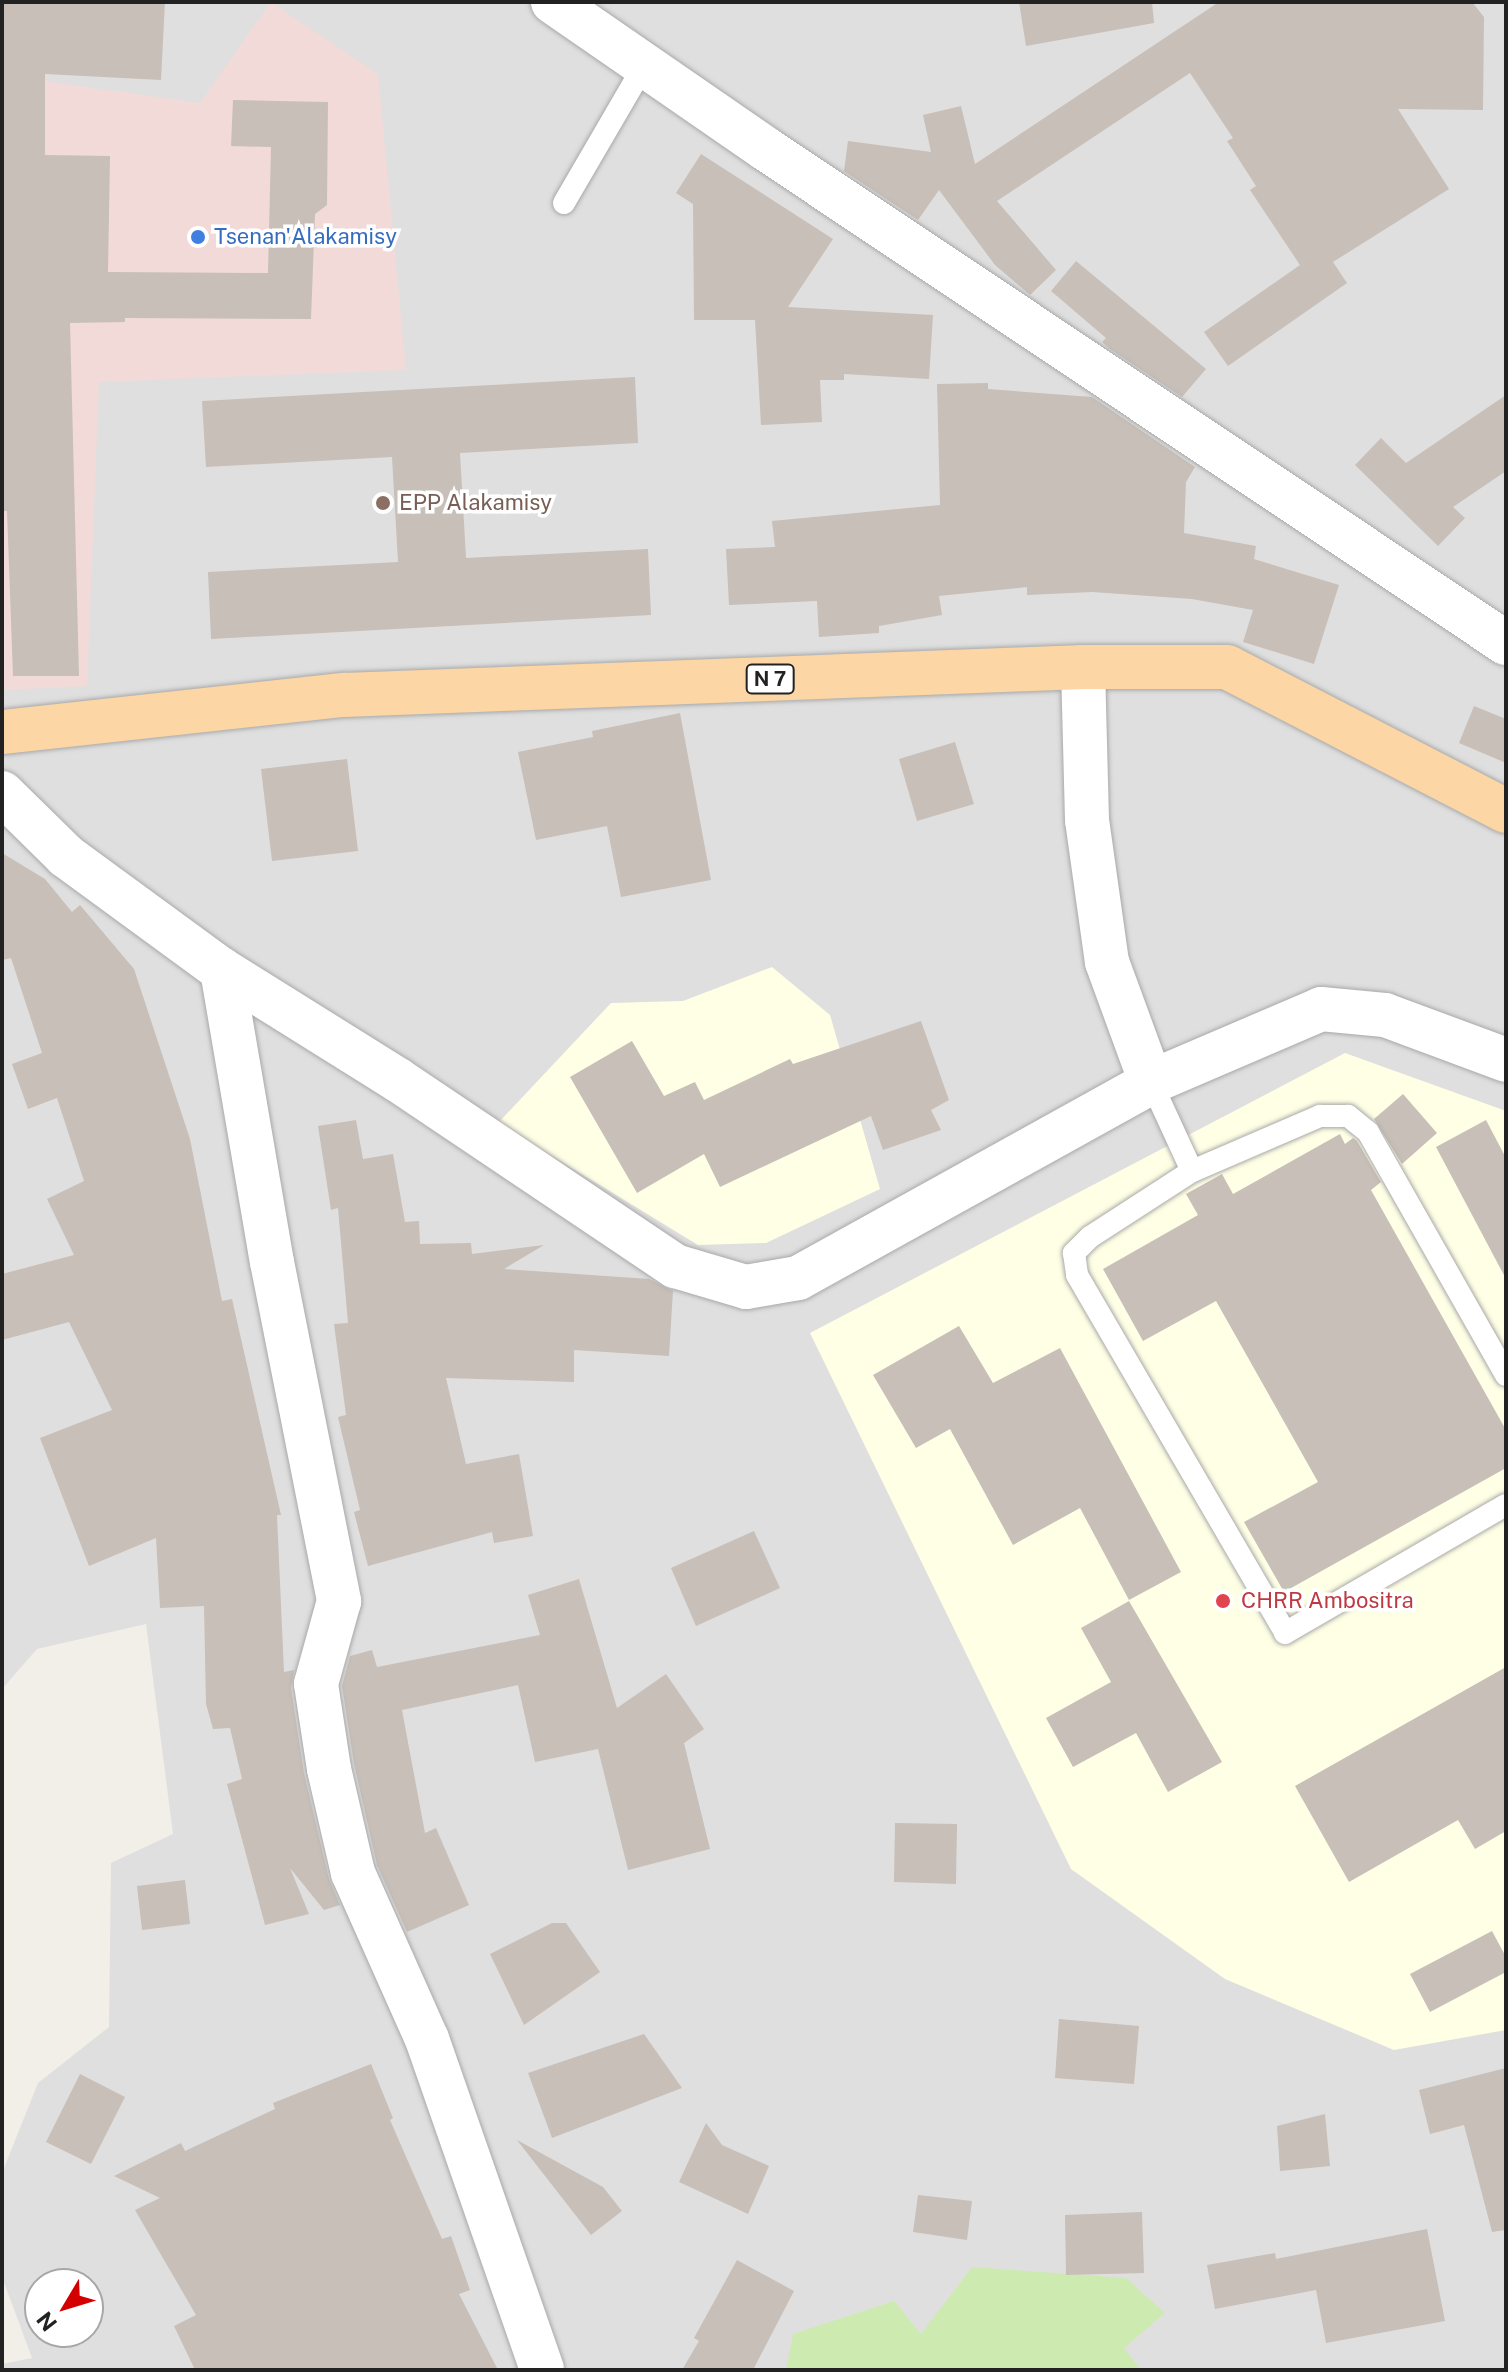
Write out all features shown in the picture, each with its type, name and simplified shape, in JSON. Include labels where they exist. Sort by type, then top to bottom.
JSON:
[{"type":"main road","name":"N 7","points":[[2,732],[344,695],[1083,667],[1227,667],[1506,811]]},
{"type":"street","points":[[553,2],[779,158],[1506,643]]},
{"type":"street","points":[[1083,667],[1087,820],[1107,962],[1151,1082]]},
{"type":"street","points":[[2,793],[66,856],[222,970],[398,1080],[675,1266],[746,1287],[798,1278],[1151,1082],[1321,1009],[1385,1015],[1506,1060]]},
{"type":"street","points":[[222,970],[272,1262],[339,1601],[316,1684],[329,1769],[353,1873],[427,2039],[542,2370]]},
{"type":"lane","points":[[564,203],[645,64]]},
{"type":"lane","points":[[1151,1082],[1192,1171]]},
{"type":"lane","points":[[1506,1375],[1368,1132],[1348,1116],[1320,1116],[1192,1171],[1090,1237],[1074,1253],[1077,1275],[1285,1633],[1506,1505]]},
{"type":"shaded area","points":[[2,2],[1506,2],[1506,2370],[2,2370],[2,2364],[32,2358],[28,2348],[104,2348],[104,2268],[24,2268],[24,2336],[2,2277],[2,2173],[38,2083],[109,2027],[111,1863],[173,1834],[146,1624],[37,1649],[2,1689]]},
{"type":"shaded area","name":"Tsenan'Alakamisy","points":[[271,2],[378,74],[406,370],[99,382],[87,686],[2,690],[2,75],[200,103]]},
{"type":"shaded area","points":[[772,967],[830,1015],[880,1189],[766,1243],[698,1245],[498,1123],[611,1003],[683,1001]]},
{"type":"shaded area","name":"CHRR Ambositra","points":[[1345,1053],[1506,1111],[1506,2030],[1394,2050],[1225,1979],[1071,1869],[810,1333]]},
{"type":"green space","points":[[972,2267],[1126,2278],[1165,2313],[1124,2348],[1141,2370],[786,2370],[793,2334],[894,2301],[921,2334]]},
{"type":"building","points":[[2,2],[165,2],[161,80],[45,74],[45,155],[110,156],[108,272],[268,273],[271,147],[231,146],[233,100],[328,102],[327,205],[315,214],[311,319],[125,318],[125,322],[70,323],[79,676],[13,676],[7,511],[2,511]]},
{"type":"building","points":[[1019,2],[1152,2],[1154,23],[1026,46]]},
{"type":"building","points":[[1219,2],[1472,2],[1484,17],[1483,110],[1398,109],[1449,189],[1333,262],[1347,283],[1228,366],[1204,332],[1300,265],[1250,190],[1256,186],[1227,141],[1233,138],[1190,73],[997,201],[1056,270],[1030,295],[995,265],[939,190],[918,220],[844,171],[848,141],[931,152],[923,115],[961,106],[975,164]]},
{"type":"building","points":[[701,154],[833,239],[788,307],[933,315],[929,379],[844,374],[844,380],[820,380],[822,422],[761,425],[755,320],[694,320],[693,204],[676,193]]},
{"type":"building","points":[[1076,261],[1206,369],[1182,397],[1110,349],[1102,342],[1106,338],[1051,291]]},
{"type":"building","points":[[635,377],[638,443],[460,453],[466,558],[648,549],[651,615],[211,639],[208,572],[398,562],[392,457],[206,467],[202,401]]},
{"type":"building","points":[[988,383],[988,389],[1092,397],[1195,467],[1186,482],[1184,533],[1256,546],[1254,559],[1339,585],[1314,664],[1243,642],[1253,610],[1192,599],[1092,592],[1027,595],[1027,587],[939,596],[942,615],[879,626],[879,633],[819,637],[817,601],[729,605],[726,549],[775,547],[772,521],[940,505],[937,384]]},
{"type":"building","points":[[1506,395],[1506,471],[1453,507],[1465,518],[1438,546],[1355,465],[1381,438],[1406,463]]},
{"type":"building","points":[[1474,706],[1506,719],[1506,763],[1459,743]]},
{"type":"building","points":[[680,713],[711,880],[621,897],[607,826],[536,840],[518,752],[593,737],[592,731]]},
{"type":"building","points":[[955,742],[974,804],[917,821],[899,759]]},
{"type":"building","points":[[347,759],[358,851],[272,861],[261,769]]},
{"type":"building","points":[[2,853],[45,879],[72,912],[80,905],[134,969],[190,1139],[222,1301],[232,1299],[281,1515],[277,1515],[284,1672],[294,1670],[291,1688],[304,1773],[329,1879],[340,1905],[324,1910],[290,1868],[309,1914],[265,1925],[227,1784],[242,1779],[230,1728],[213,1729],[206,1704],[204,1606],[160,1608],[156,1538],[89,1566],[40,1438],[112,1410],[69,1322],[2,1340],[2,1274],[74,1255],[47,1199],[84,1181],[57,1098],[28,1109],[12,1064],[42,1053],[11,958],[2,960]]},
{"type":"building","points":[[921,1021],[949,1100],[931,1110],[941,1130],[883,1150],[871,1116],[720,1187],[704,1154],[637,1193],[570,1077],[632,1041],[664,1096],[695,1082],[704,1100],[790,1059],[793,1064]]},
{"type":"building","points":[[1403,1094],[1437,1133],[1402,1164],[1374,1119]]},
{"type":"building","points":[[356,1120],[363,1159],[393,1154],[405,1222],[419,1221],[420,1244],[471,1243],[472,1254],[544,1245],[504,1269],[649,1279],[673,1291],[669,1356],[574,1350],[574,1382],[446,1378],[466,1464],[519,1454],[533,1536],[494,1543],[492,1532],[368,1566],[354,1512],[360,1510],[338,1417],[346,1415],[334,1324],[348,1323],[338,1208],[331,1210],[318,1126]]},
{"type":"building","points":[[1486,1120],[1506,1158],[1506,1279],[1436,1147]]},
{"type":"building","points":[[1340,1134],[1345,1144],[1353,1138],[1357,1141],[1381,1182],[1371,1190],[1506,1430],[1506,1468],[1284,1592],[1244,1522],[1318,1482],[1216,1301],[1143,1341],[1103,1269],[1198,1215],[1186,1194],[1222,1174],[1233,1194]]},
{"type":"building","points":[[959,1326],[993,1383],[1060,1348],[1181,1572],[1129,1600],[1080,1508],[1013,1545],[950,1429],[916,1448],[873,1375]]},
{"type":"building","points":[[754,1531],[780,1588],[696,1626],[671,1568]]},
{"type":"building","points":[[579,1579],[617,1708],[666,1674],[704,1729],[684,1743],[710,1849],[628,1870],[598,1749],[535,1762],[518,1685],[402,1710],[425,1833],[436,1828],[469,1905],[407,1932],[377,1865],[354,1764],[342,1686],[350,1656],[372,1650],[377,1667],[540,1635],[528,1595]]},
{"type":"building","points":[[1129,1601],[1222,1762],[1168,1792],[1136,1733],[1073,1767],[1046,1718],[1111,1682],[1081,1628]]},
{"type":"building","points":[[1506,1667],[1506,1831],[1475,1849],[1458,1820],[1349,1882],[1295,1786]]},
{"type":"building","points":[[895,1823],[957,1824],[956,1884],[894,1882]]},
{"type":"building","points":[[185,1880],[190,1924],[142,1930],[137,1886]]},
{"type":"building","points":[[552,1923],[566,1923],[600,1972],[524,2025],[490,1954]]},
{"type":"building","points":[[1492,1931],[1506,1957],[1506,1972],[1430,2012],[1410,1974]]},
{"type":"building","points":[[1059,2019],[1139,2026],[1134,2084],[1055,2078]]},
{"type":"building","points":[[644,2034],[682,2088],[552,2138],[528,2073]]},
{"type":"building","points":[[371,2064],[393,2118],[390,2120],[442,2239],[451,2236],[470,2290],[459,2294],[498,2370],[195,2370],[174,2326],[196,2315],[135,2210],[160,2198],[114,2176],[181,2143],[185,2151],[275,2109],[273,2103]]},
{"type":"building","points":[[1506,2068],[1506,2230],[1492,2232],[1464,2125],[1430,2134],[1419,2090]]},
{"type":"building","points":[[80,2074],[125,2097],[91,2164],[46,2142]]},
{"type":"building","points":[[1325,2114],[1330,2166],[1280,2171],[1277,2126]]},
{"type":"building","points":[[706,2123],[722,2145],[769,2166],[748,2214],[679,2182]]},
{"type":"building","points":[[517,2140],[603,2187],[622,2211],[591,2235]]},
{"type":"building","points":[[918,2195],[972,2201],[967,2240],[913,2232]]},
{"type":"building","points":[[1142,2212],[1144,2273],[1066,2275],[1065,2215]]},
{"type":"building","points":[[1427,2229],[1445,2321],[1326,2343],[1316,2290],[1215,2309],[1207,2265],[1275,2253],[1276,2259]]},
{"type":"building","points":[[737,2260],[794,2291],[753,2370],[682,2370],[699,2341],[694,2338]]},
{"type":"place","name":"Tsenan'Alakamisy","points":[[198,237]]},
{"type":"place","name":"EPP Alakamisy","points":[[383,503]]},
{"type":"place","name":"CHRR Ambositra","points":[[1223,1601]]}]
